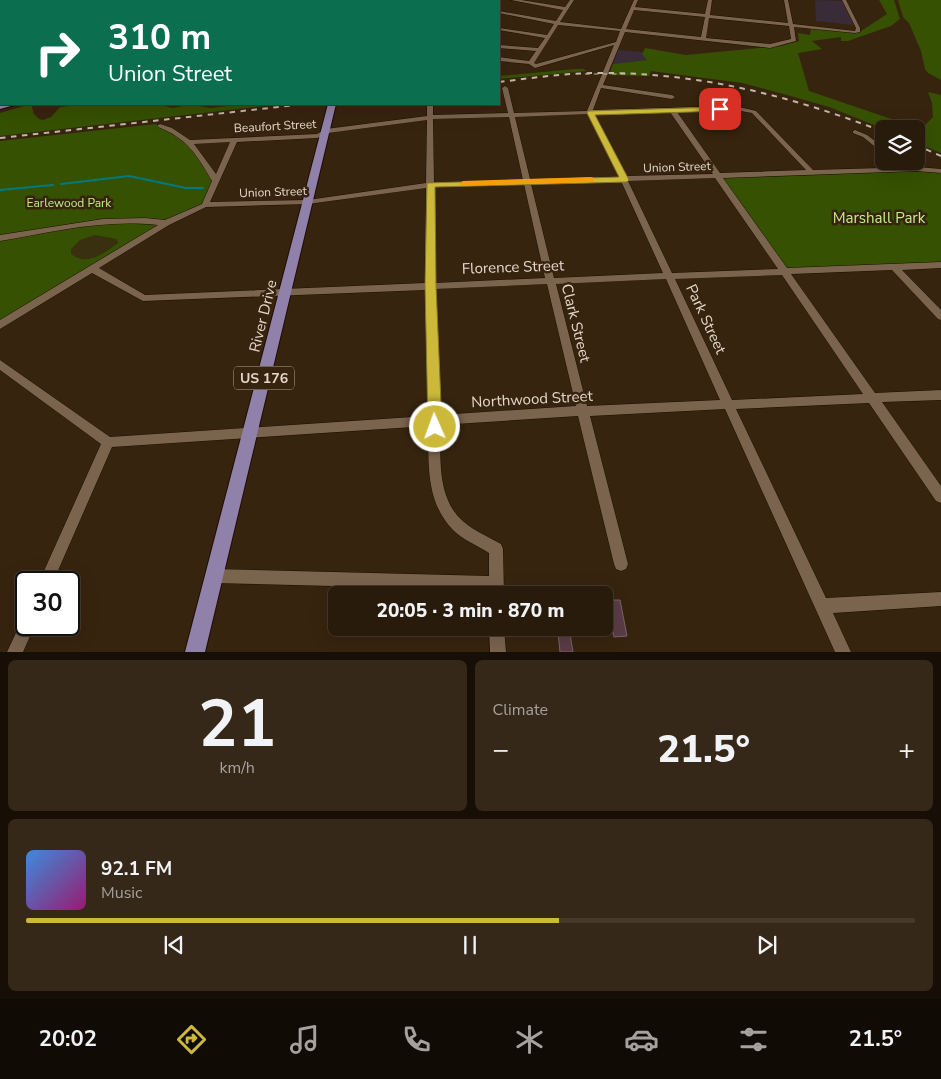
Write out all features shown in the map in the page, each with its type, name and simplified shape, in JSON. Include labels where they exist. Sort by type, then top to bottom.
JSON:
[{"type":"main road","name":"River Drive","points":[[195,652],[332,105]]},
{"type":"street","points":[[513,0],[566,9]]},
{"type":"street","points":[[533,65],[540,50],[572,0]]},
{"type":"street","points":[[590,113],[590,108],[636,0]]},
{"type":"street","points":[[703,40],[710,0]]},
{"type":"street","points":[[500,12],[558,23],[761,46],[794,40],[786,0]]},
{"type":"street","points":[[632,8],[855,32],[858,28],[844,0]]},
{"type":"street","points":[[500,29],[549,37]]},
{"type":"street","points":[[500,59],[533,65],[617,43]]},
{"type":"street","points":[[500,46],[540,50]]},
{"type":"street","points":[[600,86],[672,96]]},
{"type":"street","name":"Clark Street","points":[[505,88],[513,115],[550,280],[621,564]]},
{"type":"street","points":[[430,105],[430,285],[436,479],[441,503],[458,526],[496,549],[497,586]]},
{"type":"street","name":"Beaufort Street","points":[[191,142],[318,136],[326,131],[430,118],[748,110],[754,112],[812,173]]},
{"type":"street","points":[[673,111],[941,497]]},
{"type":"street","name":"Park Street","points":[[590,113],[624,180],[843,652]]},
{"type":"street","points":[[160,126],[173,130],[191,142],[203,156],[215,179]]},
{"type":"street","points":[[855,132],[865,136],[875,144]]},
{"type":"street","points":[[0,325],[166,223],[205,205],[215,179],[235,139]]},
{"type":"street","name":"Union Street","points":[[925,169],[941,170]]},
{"type":"street","name":"Union Street","points":[[205,205],[308,202],[430,185],[882,170]]},
{"type":"street","points":[[2,239],[85,222],[135,220],[166,223]]},
{"type":"street","name":"Florence Street","points":[[93,268],[143,298],[941,265]]},
{"type":"street","points":[[894,267],[941,316]]},
{"type":"street","points":[[0,364],[108,442],[51,571]]},
{"type":"street","name":"Northwood Street","points":[[108,442],[582,411],[941,395]]},
{"type":"street","points":[[214,576],[432,586]]},
{"type":"street","points":[[823,606],[941,599]]},
{"type":"street","points":[[15,652],[22,636]]},
{"type":"street","points":[[498,636],[498,652]]},
{"type":"shaded area","points":[[815,0],[842,1],[854,25],[816,21]]},
{"type":"shaded area","points":[[618,50],[643,52],[648,60],[613,64]]},
{"type":"green space","points":[[879,0],[894,0],[900,19],[891,26],[848,41],[841,41],[841,37],[812,41],[822,49],[798,53],[809,91],[894,120],[875,120],[875,125],[829,107],[742,83],[651,71],[649,76],[609,75],[613,64],[647,60],[642,54],[645,48],[686,55],[781,46],[799,41],[798,33],[810,35],[811,28],[858,33],[887,14]]},
{"type":"green space","points":[[898,0],[941,0],[941,80],[928,73],[925,69],[921,51],[909,23],[903,17]]},
{"type":"green space","points":[[575,69],[587,71],[500,79],[500,76]]},
{"type":"green space","points":[[928,92],[941,95],[941,153],[925,147],[925,125],[933,117],[932,103]]},
{"type":"green space","points":[[31,105],[34,114],[43,120],[51,117],[60,107],[78,105],[160,105],[173,108],[195,105],[210,108],[236,105],[274,105],[0,136],[0,113]]},
{"type":"green space","name":"Earlewood Park","points":[[156,124],[191,142],[215,179],[205,205],[166,223],[0,325],[0,141]]},
{"type":"green space","name":"Marshall Park","points":[[941,171],[941,265],[784,270],[718,176]]},
{"type":"sand","points":[[95,235],[117,239],[118,243],[90,259],[77,258],[71,254],[71,249],[80,240]]},
{"type":"building","points":[[613,600],[620,600],[627,636],[614,637]]},
{"type":"building","points":[[558,636],[570,636],[573,652],[560,652]]},
{"type":"waterway","points":[[61,184],[129,176],[186,188],[203,188]]},
{"type":"waterway","points":[[0,190],[53,185]]},
{"type":"railway","points":[[500,82],[586,73],[672,77],[708,82],[779,97],[875,129]]},
{"type":"railway","points":[[585,74],[627,74]]},
{"type":"railway","points":[[0,138],[296,105]]},
{"type":"railway","points":[[925,149],[941,156]]},
{"type":"slow traffic","points":[[463,184],[591,180]]},
{"type":"route","points":[[435,427],[430,285],[430,185],[624,180],[590,113],[720,109]]}]
